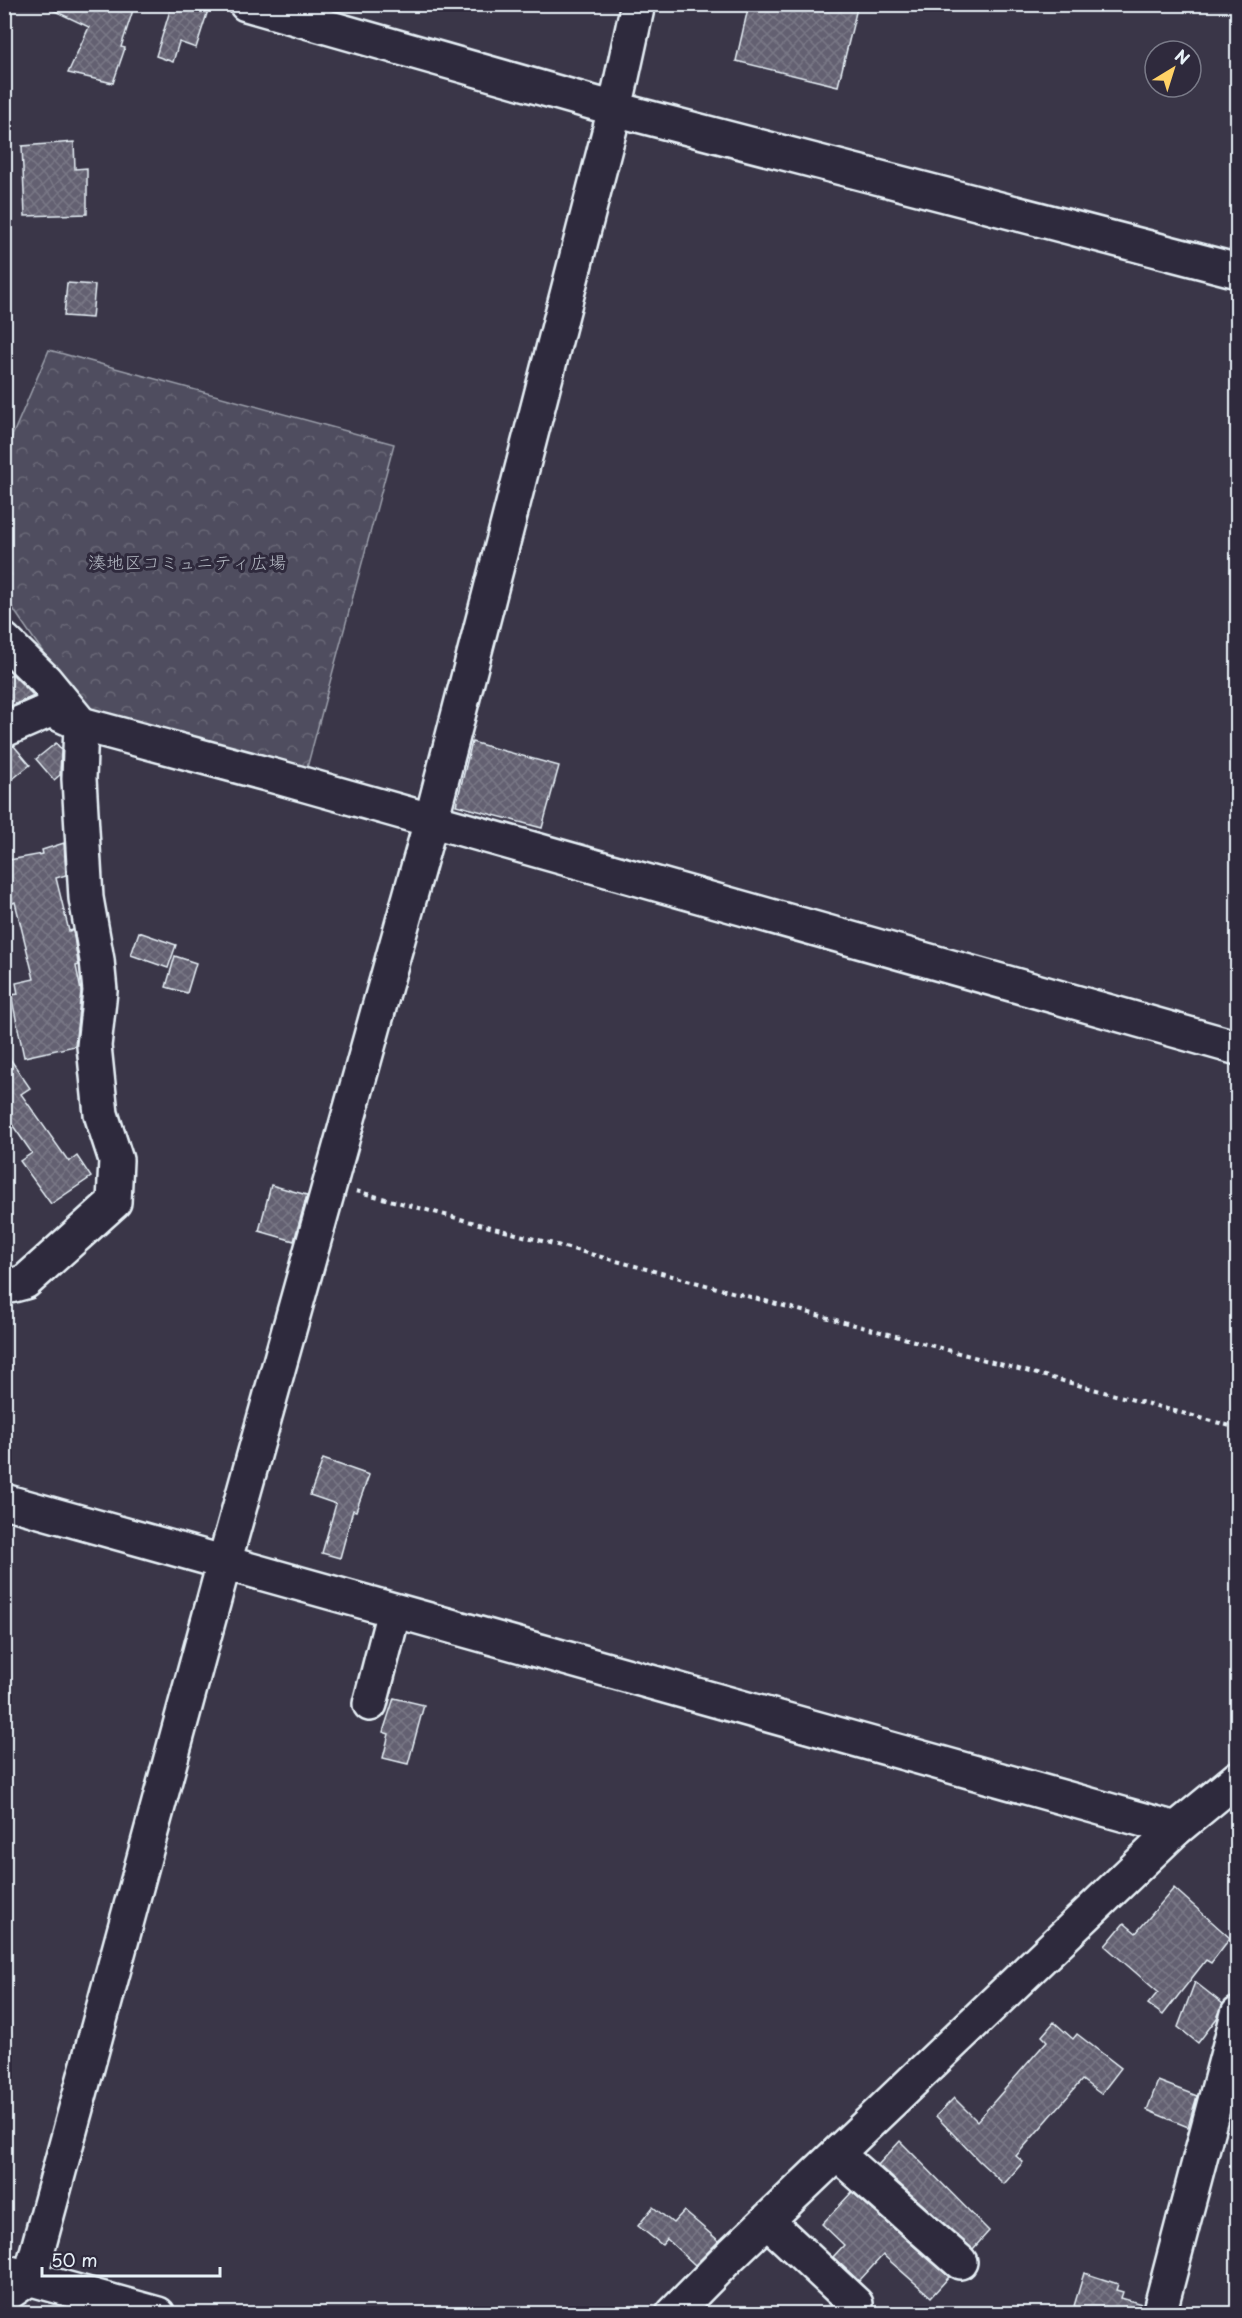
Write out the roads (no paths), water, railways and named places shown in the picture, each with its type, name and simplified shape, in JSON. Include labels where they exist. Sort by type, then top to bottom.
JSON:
[{"type":"street","points":[[246,4],[615,109],[1238,271]]},
{"type":"street","points":[[158,2313],[13,2282],[224,1563],[430,821],[615,109],[638,4]]},
{"type":"street","points":[[4,640],[45,680],[81,724],[79,779],[86,898],[98,960],[100,991],[94,1046],[101,1114],[116,1160],[114,1202],[25,1282],[10,1286],[4,1285]]},
{"type":"street","points":[[4,730],[50,710],[81,724],[1238,1048]]},
{"type":"street","points":[[4,1501],[1176,1829]]},
{"type":"street","points":[[370,1704],[394,1611]]},
{"type":"street","points":[[673,2313],[766,2221],[1176,1829],[1238,1778]]},
{"type":"street","points":[[1159,2313],[1238,2014]]},
{"type":"street","points":[[837,2154],[960,2262]]},
{"type":"street","points":[[766,2221],[856,2304]]},
{"type":"park label","name":"湊地区コミュニティ広場","points":[[187,563]]}]
